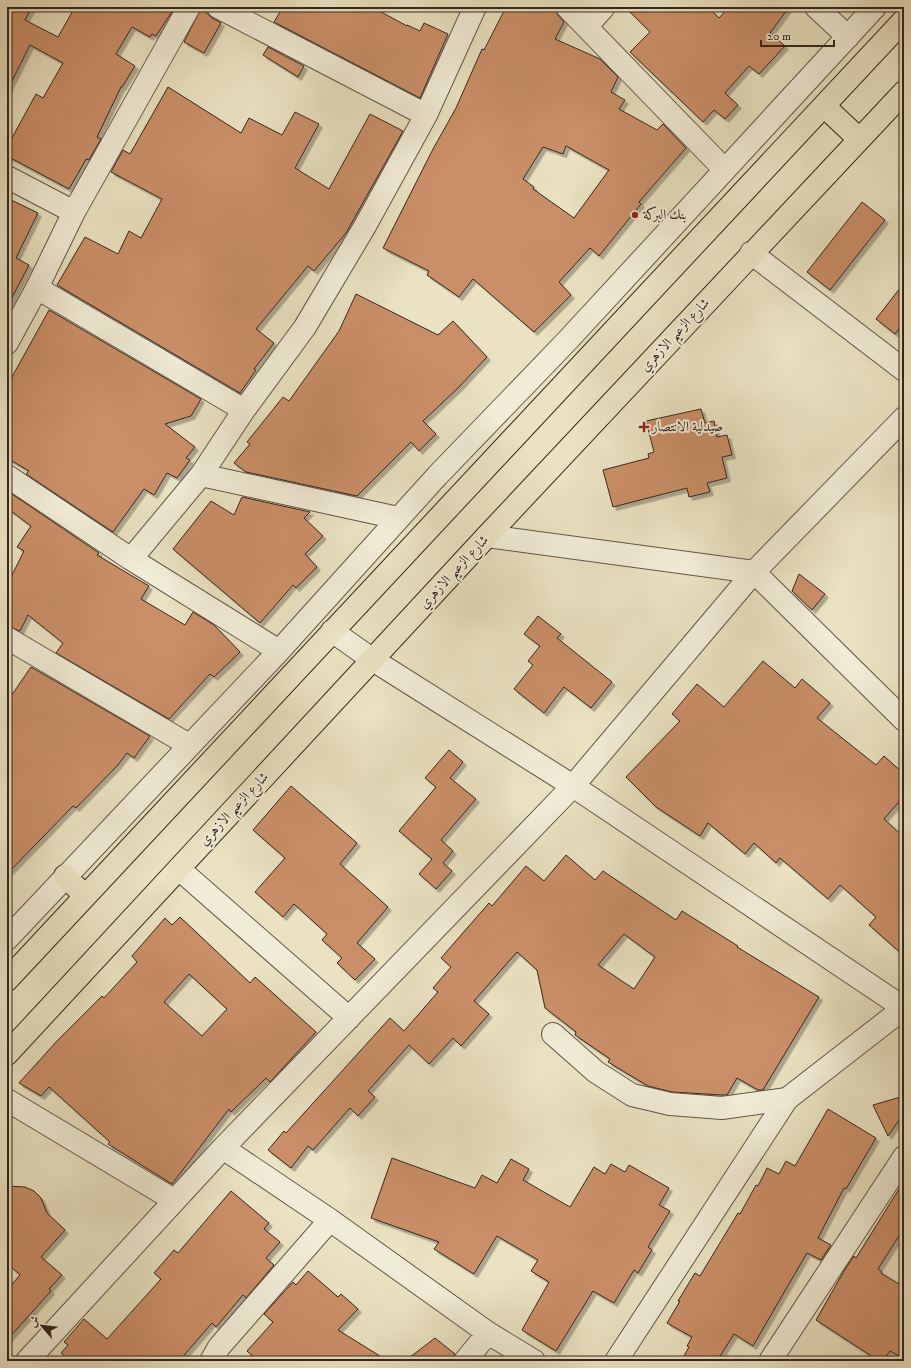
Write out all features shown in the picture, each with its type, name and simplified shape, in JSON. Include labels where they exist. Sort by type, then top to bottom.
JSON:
[{"type":"main road","points":[[7,980],[904,20]]},
{"type":"main road","name":"شارع الزعيم الازهري","points":[[7,1054],[487,536],[751,253],[904,92]]},
{"type":"main road","points":[[824,106],[859,139]]},
{"type":"main road","points":[[65,876],[85,896]]},
{"type":"street","points":[[7,343],[37,288],[74,212],[189,7]]},
{"type":"street","points":[[218,7],[426,115]]},
{"type":"street","points":[[131,559],[200,476],[244,410],[305,327],[365,226],[426,115],[475,7]]},
{"type":"street","points":[[567,7],[724,169]]},
{"type":"street","points":[[587,26],[604,7]]},
{"type":"street","points":[[816,7],[848,37]]},
{"type":"street","points":[[7,939],[278,651],[398,518],[567,341],[875,7]]},
{"type":"street","points":[[7,177],[74,212]]},
{"type":"street","points":[[751,253],[904,370]]},
{"type":"street","points":[[37,288],[244,410]]},
{"type":"street","points":[[27,1361],[223,1148],[573,786],[754,572],[904,418]]},
{"type":"street","points":[[7,476],[131,559],[278,651]]},
{"type":"street","points":[[200,476],[398,518]]},
{"type":"street","points":[[487,536],[754,572],[904,720]]},
{"type":"street","points":[[332,631],[373,660],[573,786],[904,1008],[787,1100],[616,1361]]},
{"type":"street","points":[[7,639],[189,745]]},
{"type":"street","points":[[179,869],[349,1018]]},
{"type":"street","points":[[553,1034],[596,1072],[632,1095],[670,1104],[722,1108],[787,1100]]},
{"type":"street","points":[[7,1100],[174,1200]]},
{"type":"street","points":[[223,1148],[330,1220],[488,1333],[534,1361]]},
{"type":"street","points":[[770,1361],[904,1157]]},
{"type":"street","points":[[211,1361],[219,1347],[330,1220]]},
{"type":"street","points":[[465,1361],[488,1333]]},
{"type":"building","points":[[7,7],[32,7],[25,20],[58,37],[75,7],[175,7],[156,36],[152,34],[150,37],[132,27],[116,54],[135,66],[121,87],[97,137],[101,139],[89,160],[86,159],[69,189],[7,156],[7,147],[36,94],[43,98],[63,63],[30,45],[7,91]]},
{"type":"building","points":[[283,7],[372,7],[407,26],[420,31],[424,23],[448,34],[420,98],[274,22]]},
{"type":"building","points":[[506,7],[555,7],[558,15],[564,22],[555,39],[600,59],[618,77],[611,92],[625,100],[619,109],[657,130],[663,124],[686,148],[639,202],[641,204],[599,256],[590,248],[559,282],[571,295],[534,332],[473,279],[459,297],[427,275],[429,271],[383,248],[433,149],[456,108],[482,49],[484,50]],"holes":[[[566,146],[609,170],[574,218],[533,189],[534,187],[523,179],[543,147],[563,154]]]},
{"type":"building","points":[[625,7],[708,7],[719,18],[729,7],[789,7],[770,33],[785,46],[759,74],[749,66],[725,93],[738,105],[725,119],[714,110],[703,122],[630,52],[650,32]]},
{"type":"building","points":[[201,8],[212,18],[221,23],[204,53],[184,42]]},
{"type":"building","points":[[268,47],[304,66],[298,77],[263,55]]},
{"type":"building","points":[[168,87],[241,133],[249,118],[282,135],[295,112],[319,124],[295,168],[329,189],[370,114],[403,131],[346,233],[314,271],[308,266],[256,329],[274,343],[254,369],[256,370],[240,393],[57,285],[85,237],[118,254],[129,231],[141,238],[162,199],[111,172],[123,150],[130,154]]},
{"type":"building","points":[[7,198],[38,213],[16,258],[29,265],[7,307]]},
{"type":"building","points":[[862,202],[885,220],[830,290],[807,272]]},
{"type":"building","points":[[904,283],[904,322],[895,334],[876,319]]},
{"type":"building","points":[[356,294],[438,335],[453,321],[487,357],[458,388],[423,421],[436,434],[419,451],[411,442],[357,496],[246,472],[234,463],[250,444],[247,442],[283,397],[289,401],[339,331]]},
{"type":"building","points":[[49,310],[201,399],[191,416],[165,424],[195,447],[186,458],[190,460],[177,478],[167,473],[154,495],[144,489],[113,532],[26,474],[29,471],[7,458],[7,386]]},
{"type":"building","points":[[701,409],[705,423],[714,421],[717,437],[727,435],[732,455],[722,457],[727,478],[707,483],[710,492],[689,497],[687,488],[613,507],[603,470],[649,458],[648,454],[654,452],[646,421]]},
{"type":"building","points":[[12,494],[99,553],[97,555],[149,586],[141,599],[185,625],[193,612],[214,625],[240,652],[214,677],[210,674],[169,719],[56,653],[63,643],[28,615],[20,631],[7,626],[7,585],[24,551],[17,547],[31,526],[7,508],[7,501]]},
{"type":"building","points":[[242,497],[310,512],[304,518],[323,536],[305,554],[317,567],[296,588],[293,585],[260,623],[173,549],[211,501],[234,515]]},
{"type":"building","points":[[799,574],[825,594],[812,610],[792,591]]},
{"type":"building","points":[[538,616],[561,634],[557,638],[612,682],[591,708],[564,687],[544,713],[514,689],[533,665],[528,661],[540,646],[524,634]]},
{"type":"building","points":[[763,661],[795,688],[802,679],[830,703],[817,718],[876,765],[884,756],[904,774],[904,796],[884,819],[904,837],[904,956],[869,925],[876,917],[840,885],[828,899],[780,858],[776,863],[754,843],[745,854],[708,823],[700,836],[656,807],[626,777],[680,721],[672,714],[697,684],[724,707]]},
{"type":"building","points":[[31,667],[150,736],[134,758],[127,753],[117,766],[76,808],[73,806],[7,874],[7,702]]},
{"type":"building","points":[[449,750],[463,762],[450,778],[476,799],[441,840],[453,851],[443,863],[452,871],[436,889],[419,874],[432,859],[399,831],[436,787],[425,778]]},
{"type":"building","points":[[291,786],[357,843],[340,864],[388,907],[357,943],[375,959],[355,980],[337,963],[342,958],[322,940],[327,934],[294,904],[283,917],[255,892],[285,858],[253,830]]},
{"type":"building","points":[[566,855],[595,880],[603,871],[676,920],[682,911],[738,946],[737,947],[819,997],[763,1090],[758,1090],[737,1078],[727,1095],[672,1092],[648,1086],[608,1062],[610,1059],[575,1035],[576,1032],[545,1008],[537,970],[517,952],[474,1001],[489,1014],[461,1046],[453,1038],[429,1064],[409,1045],[368,1091],[375,1097],[358,1116],[350,1108],[313,1150],[308,1146],[291,1168],[268,1150],[284,1131],[286,1133],[390,1018],[404,1031],[438,992],[433,988],[451,967],[441,958],[489,903],[492,906],[526,866],[544,881]],"holes":[[[624,934],[655,957],[634,989],[598,965]]]},
{"type":"building","points":[[180,917],[250,983],[255,977],[316,1032],[270,1082],[266,1078],[231,1112],[229,1109],[172,1184],[108,1144],[110,1142],[49,1087],[41,1096],[19,1083],[57,1041],[102,996],[104,998],[137,962],[132,956],[165,918],[172,925]],"holes":[[[189,974],[227,1009],[202,1036],[164,1002]]]},
{"type":"building","points":[[904,1096],[904,1113],[888,1136],[873,1105]]},
{"type":"building","points":[[828,1109],[876,1138],[846,1189],[844,1188],[818,1238],[831,1245],[821,1260],[807,1253],[753,1346],[734,1334],[717,1361],[681,1361],[689,1347],[687,1346],[692,1337],[667,1323],[680,1301],[678,1301],[695,1273],[700,1276],[738,1213],[740,1214],[756,1185],[758,1186],[767,1168],[779,1174],[786,1161],[795,1166]]},
{"type":"building","points":[[392,1158],[475,1188],[482,1175],[497,1183],[511,1159],[529,1169],[523,1180],[570,1207],[594,1167],[605,1174],[611,1164],[625,1172],[629,1165],[669,1188],[659,1205],[670,1211],[648,1247],[652,1250],[638,1273],[634,1270],[614,1303],[593,1291],[556,1351],[522,1330],[549,1282],[531,1271],[538,1260],[497,1236],[474,1274],[434,1249],[439,1242],[371,1218]]},
{"type":"building","points":[[904,1181],[904,1228],[878,1269],[882,1272],[881,1273],[904,1287],[904,1359],[890,1351],[883,1361],[879,1361],[816,1320],[844,1271],[854,1256],[856,1258]]},
{"type":"building","points":[[7,1186],[25,1187],[34,1191],[41,1198],[47,1213],[65,1230],[41,1257],[62,1275],[49,1289],[51,1291],[7,1340],[7,1290],[20,1275],[7,1263]]},
{"type":"building","points":[[231,1191],[269,1223],[264,1229],[280,1242],[266,1258],[274,1265],[246,1298],[243,1295],[216,1327],[212,1323],[179,1361],[71,1361],[61,1353],[68,1345],[64,1342],[84,1319],[107,1339],[161,1279],[154,1273],[174,1250],[178,1253]]},
{"type":"building","points":[[308,1271],[338,1297],[341,1294],[358,1309],[338,1330],[388,1361],[258,1361],[247,1351],[273,1322],[264,1314],[293,1282],[296,1285]]},
{"type":"building","points":[[435,1338],[455,1354],[453,1361],[405,1361]]},
{"type":"place","name":"بنك البركة","points":[[635,215]]},
{"type":"place","name":"صيدلية الانتصار","points":[[644,427]]}]
